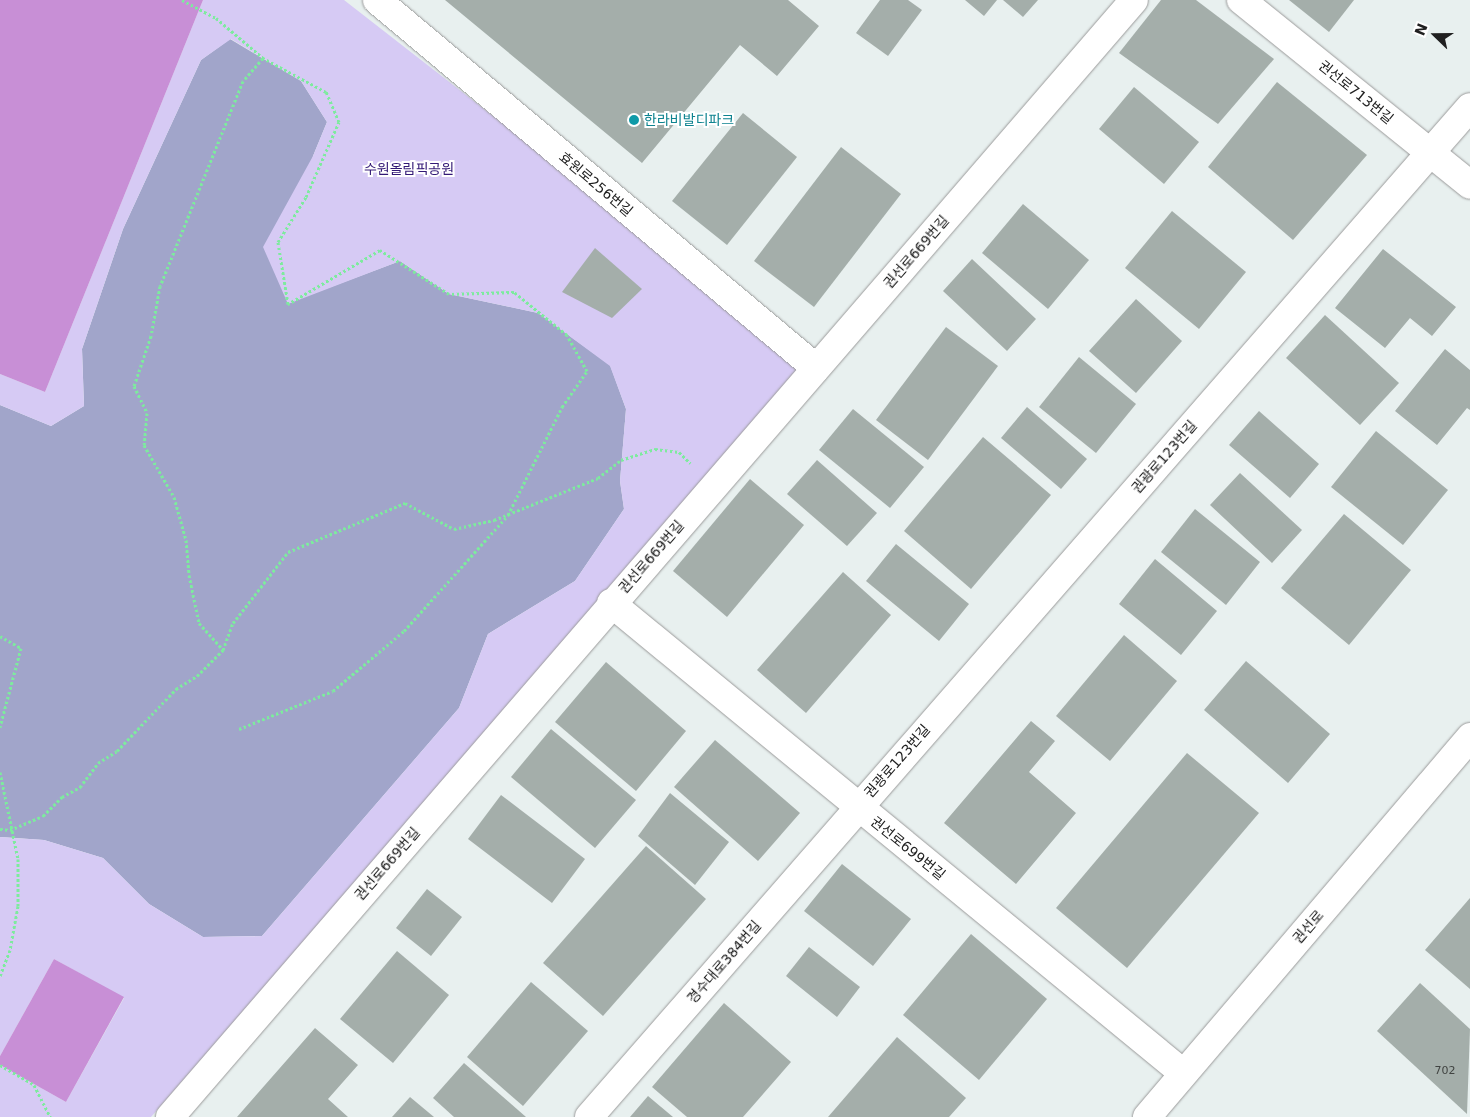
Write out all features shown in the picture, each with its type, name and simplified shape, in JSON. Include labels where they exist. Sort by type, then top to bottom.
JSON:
[{"type":"street","name":"효원로256번길","points":[[377,0],[816,368]]},
{"type":"street","name":"권선로669번길","points":[[170,1117],[611,603],[1134,0]]},
{"type":"street","name":"권선로713번길","points":[[1241,0],[1470,185]]},
{"type":"street","name":"권광로123번길","points":[[858,806],[1470,107]]},
{"type":"street","name":"권선로699번길","points":[[611,603],[1183,1073]]},
{"type":"street","name":"권선로","points":[[1147,1117],[1470,737]]},
{"type":"street","name":"경수대로384번길","points":[[590,1117],[858,806]]},
{"type":"path","points":[[182,0],[216,18],[263,58],[326,92],[339,122],[306,197],[278,242],[288,304],[380,250],[449,294],[514,292],[567,334],[587,371],[562,407],[508,515],[404,631],[333,691],[239,729]]},
{"type":"path","points":[[222,650],[199,623],[188,575],[186,540],[174,497],[144,445],[147,413],[134,386],[152,336],[160,286],[243,81],[263,58]]},
{"type":"path","points":[[0,829],[10,830],[43,816],[62,797],[80,787],[98,763],[117,751],[176,689],[197,676],[222,650],[233,623],[288,552],[309,541],[406,504],[454,529],[508,515],[598,478],[621,460],[655,448],[679,452],[693,466]]},
{"type":"path","points":[[0,636],[21,648],[0,727]]},
{"type":"path","points":[[0,772],[10,830],[18,859],[18,906],[10,950],[0,976]]},
{"type":"path","points":[[0,1066],[34,1085],[50,1117]]},
{"type":"shaded area","points":[[0,0],[203,0],[45,392],[0,374]]},
{"type":"shaded area","points":[[230,39],[301,81],[327,122],[313,156],[288,303],[400,261],[449,294],[538,313],[610,365],[626,409],[620,481],[624,509],[575,581],[488,634],[459,708],[262,936],[203,937],[149,904],[103,858],[44,840],[0,837],[0,405],[51,426],[84,406],[82,349],[123,229],[201,60]]},
{"type":"shaded area","points":[[54,959],[124,997],[66,1102],[0,1065],[0,1056]]},
{"type":"green space","name":"수원올림픽공원","points":[[203,0],[344,0],[809,362],[151,1117],[0,1117],[0,1065],[66,1102],[124,998],[54,959],[0,1056],[0,837],[44,840],[103,858],[149,904],[203,937],[262,936],[459,708],[488,634],[575,581],[624,509],[620,481],[626,409],[610,366],[538,313],[449,294],[400,261],[288,304],[263,247],[313,156],[327,122],[301,81],[231,39],[201,60],[123,229],[82,349],[84,406],[51,426],[0,405],[0,374],[45,392]]},
{"type":"building","name":"한라비발디파크","points":[[445,0],[788,0],[819,26],[777,76],[740,45],[642,163]]},
{"type":"building","points":[[880,0],[908,0],[922,10],[888,56],[856,33]]},
{"type":"building","points":[[965,0],[997,0],[984,16]]},
{"type":"building","points":[[1003,0],[1038,0],[1023,17]]},
{"type":"building","points":[[1161,0],[1196,0],[1274,59],[1218,124],[1119,53]]},
{"type":"building","points":[[1289,0],[1354,0],[1329,32]]},
{"type":"building","points":[[1277,82],[1367,155],[1293,240],[1208,167]]},
{"type":"building","points":[[1134,87],[1199,142],[1164,184],[1099,129]]},
{"type":"building","points":[[743,113],[797,157],[727,245],[672,201]]},
{"type":"building","points":[[841,147],[901,194],[814,307],[754,261]]},
{"type":"building","points":[[1023,204],[1089,260],[1048,309],[982,253]]},
{"type":"building","points":[[1172,211],[1246,272],[1199,329],[1125,268]]},
{"type":"building","points":[[595,248],[642,289],[612,318],[562,292]]},
{"type":"building","points":[[1383,249],[1456,307],[1432,336],[1410,318],[1385,348],[1335,308]]},
{"type":"building","points":[[972,259],[1036,319],[1007,351],[943,291]]},
{"type":"building","points":[[1136,299],[1182,341],[1136,393],[1089,351]]},
{"type":"building","points":[[1325,315],[1399,383],[1360,425],[1286,358]]},
{"type":"building","points":[[946,327],[998,366],[928,460],[876,420]]},
{"type":"building","points":[[1445,349],[1470,370],[1470,410],[1467,408],[1437,445],[1395,411]]},
{"type":"building","points":[[1079,357],[1136,404],[1096,453],[1039,407]]},
{"type":"building","points":[[1027,407],[1087,459],[1061,489],[1001,438]]},
{"type":"building","points":[[853,409],[924,467],[890,508],[819,450]]},
{"type":"building","points":[[1259,411],[1319,464],[1290,498],[1229,445]]},
{"type":"building","points":[[1376,431],[1448,490],[1403,545],[1331,487]]},
{"type":"building","points":[[983,437],[1051,495],[971,589],[904,531]]},
{"type":"building","points":[[817,460],[877,513],[847,546],[787,494]]},
{"type":"building","points":[[1240,473],[1302,530],[1272,563],[1210,505]]},
{"type":"building","points":[[750,479],[804,525],[727,617],[673,571]]},
{"type":"building","points":[[1195,509],[1260,562],[1226,605],[1161,552]]},
{"type":"building","points":[[1344,514],[1411,570],[1349,645],[1281,588]]},
{"type":"building","points":[[896,544],[969,604],[939,641],[866,581]]},
{"type":"building","points":[[1155,559],[1217,611],[1181,655],[1119,604]]},
{"type":"building","points":[[843,572],[891,615],[806,713],[757,670]]},
{"type":"building","points":[[1124,635],[1177,681],[1110,761],[1056,716]]},
{"type":"building","points":[[1246,661],[1330,734],[1288,783],[1204,710]]},
{"type":"building","points":[[606,662],[686,731],[636,791],[555,722]]},
{"type":"building","points":[[1031,721],[1055,741],[1029,772],[1076,813],[1016,884],[944,823]]},
{"type":"building","points":[[551,729],[636,800],[595,848],[511,777]]},
{"type":"building","points":[[715,740],[800,813],[758,861],[674,787]]},
{"type":"building","points":[[1187,753],[1259,813],[1127,968],[1056,908]]},
{"type":"building","points":[[670,793],[729,842],[695,885],[638,836]]},
{"type":"building","points":[[501,795],[585,859],[552,903],[468,839]]},
{"type":"building","points":[[646,846],[706,899],[603,1016],[543,963]]},
{"type":"building","points":[[842,864],[911,919],[873,966],[804,911]]},
{"type":"building","points":[[427,889],[462,917],[431,956],[396,928]]},
{"type":"building","points":[[1470,898],[1470,989],[1425,950]]},
{"type":"building","points":[[971,934],[1047,999],[979,1080],[903,1015]]},
{"type":"building","points":[[809,947],[860,987],[837,1017],[786,976]]},
{"type":"building","points":[[397,951],[449,995],[393,1063],[340,1019]]},
{"type":"building","points":[[531,982],[588,1031],[523,1106],[467,1057]]},
{"type":"building","points":[[1420,983],[1470,1029],[1467,1114],[1377,1031]]},
{"type":"building","points":[[724,1003],[791,1062],[743,1117],[687,1117],[652,1087]]},
{"type":"building","points":[[315,1028],[358,1065],[328,1099],[348,1117],[237,1117]]},
{"type":"building","points":[[897,1037],[966,1098],[949,1117],[828,1117]]},
{"type":"building","points":[[464,1063],[526,1117],[454,1117],[433,1098]]},
{"type":"building","points":[[648,1096],[673,1117],[630,1117]]},
{"type":"building","points":[[410,1097],[434,1117],[392,1117]]},
{"type":"place","name":"한라비발디파크","points":[[634,120]]}]
